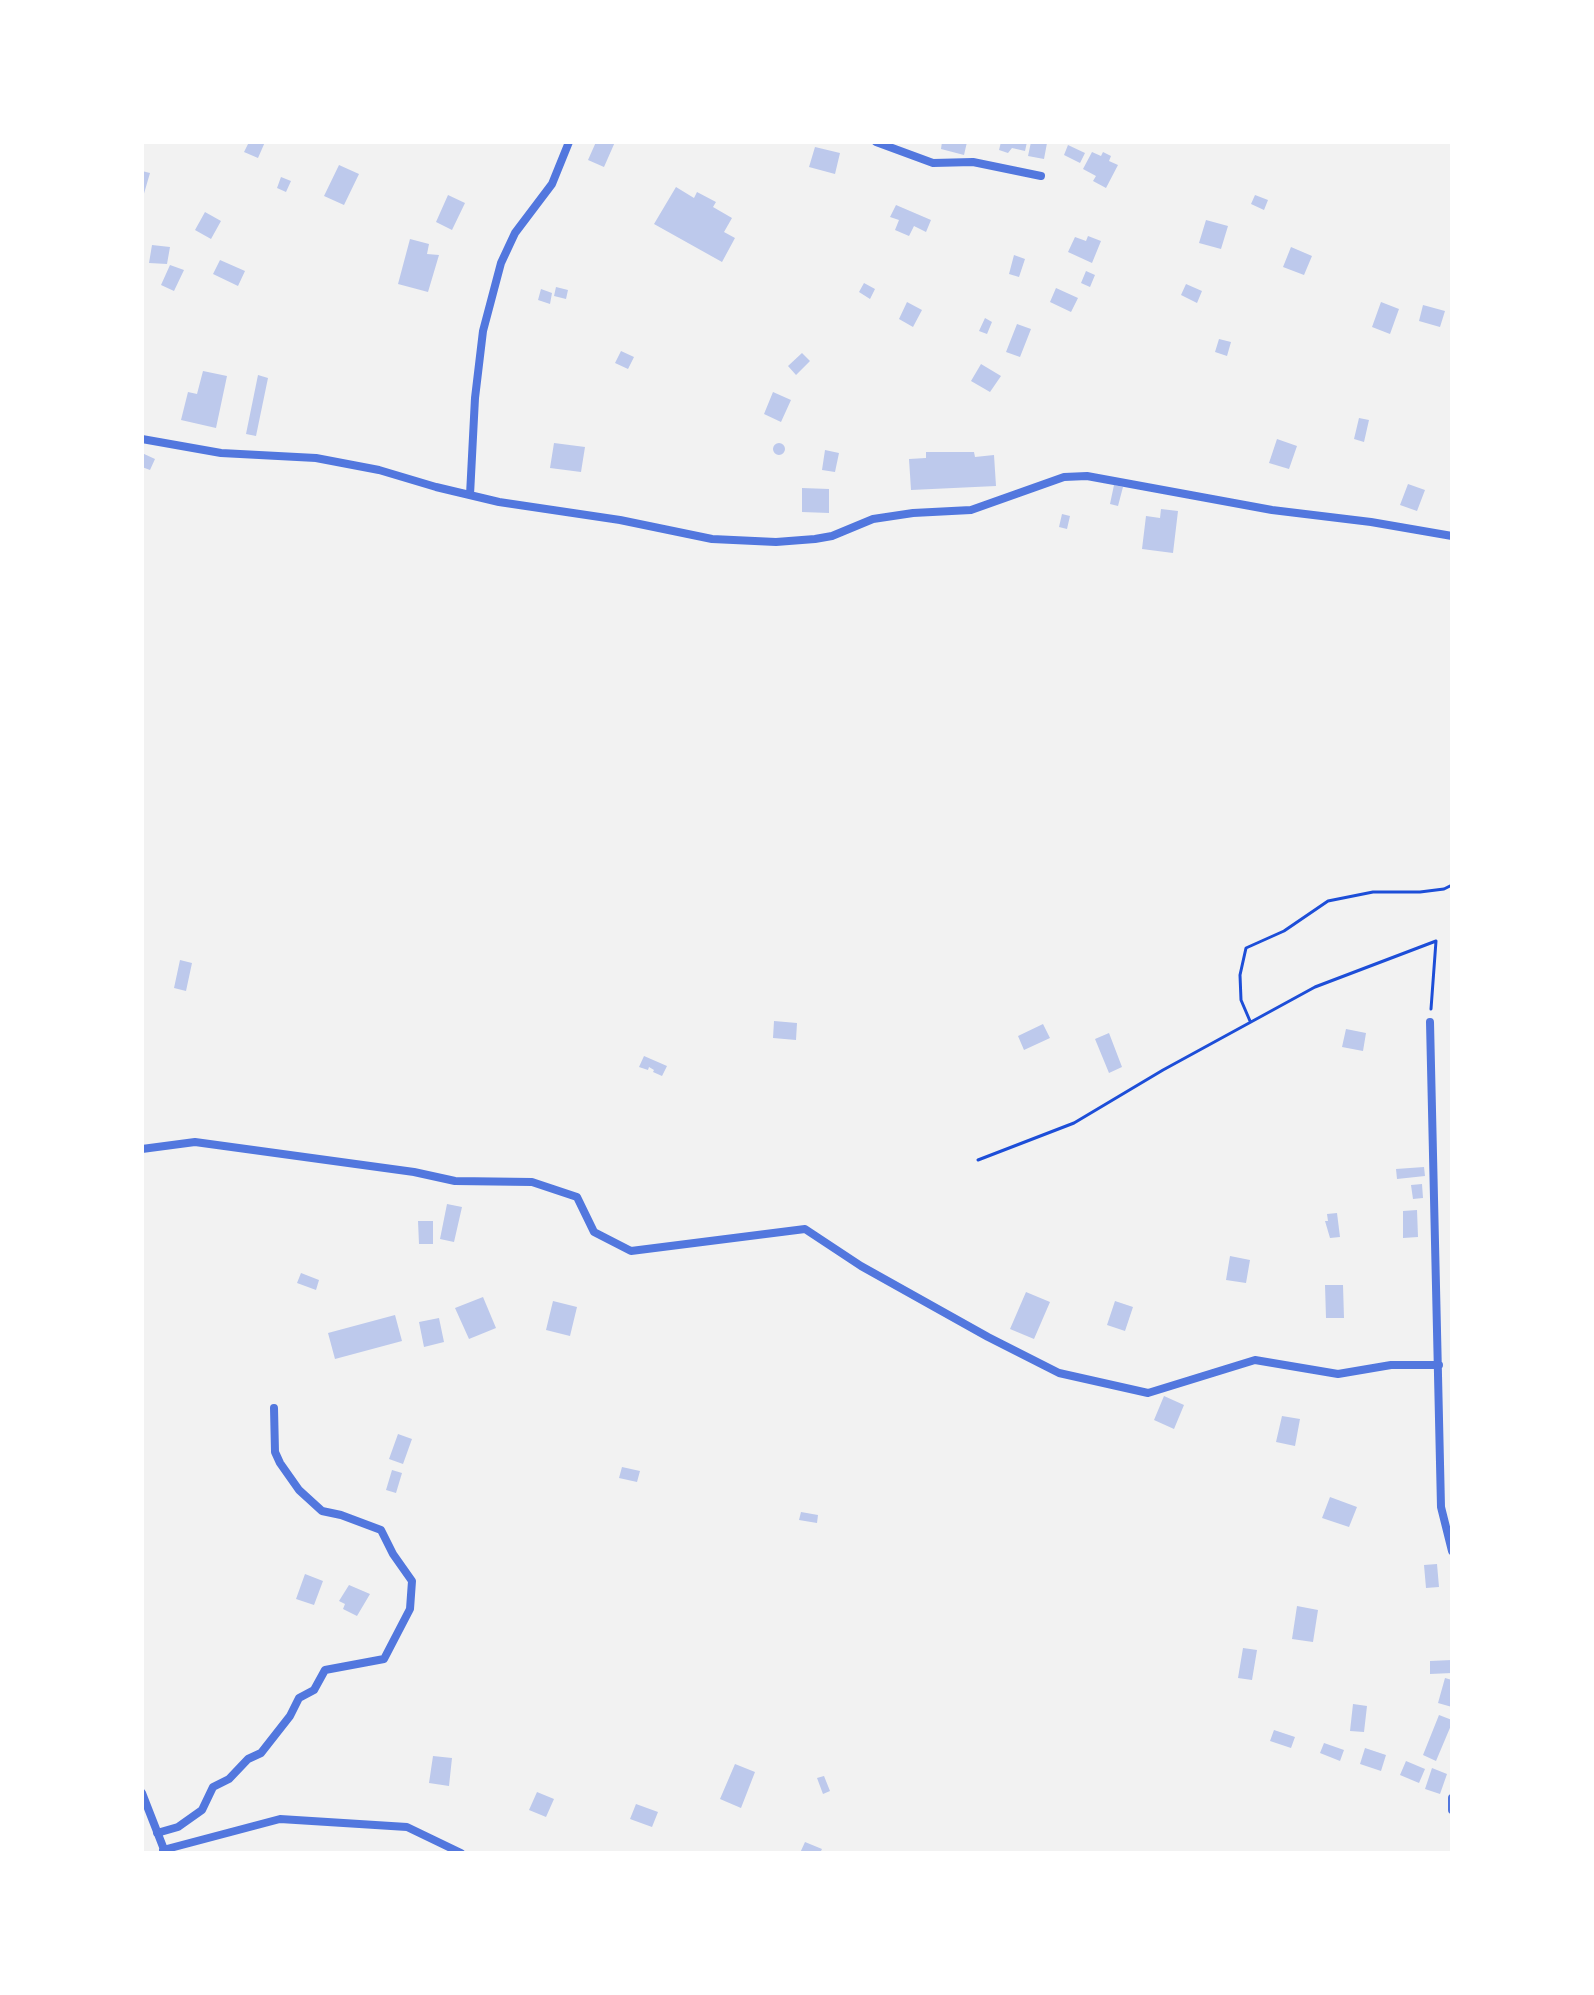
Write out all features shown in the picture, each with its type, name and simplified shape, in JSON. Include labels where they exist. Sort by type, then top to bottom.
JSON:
[{"type":"street","points":[[470,495],[475,398],[483,331],[501,263],[515,233],[552,184],[569,142]]},
{"type":"street","points":[[876,142],[933,163],[973,162],[1041,176]]},
{"type":"street","points":[[142,439],[221,453],[316,458],[379,470],[470,495],[712,539],[776,542],[832,536],[873,519],[971,510],[1064,477],[1087,476],[1272,510],[1452,536]]},
{"type":"street","points":[[1430,1022],[1441,1507],[1452,1551]]},
{"type":"street","points":[[142,1149],[195,1142],[414,1172],[455,1181],[532,1182],[577,1197],[594,1232],[631,1251],[805,1229],[861,1266],[1059,1373],[1148,1393],[1255,1360],[1338,1374],[1391,1365],[1439,1365]]},
{"type":"street","points":[[157,1833],[178,1827],[202,1810],[213,1787],[229,1779],[248,1759],[263,1751],[290,1716],[297,1700],[314,1690],[325,1670],[385,1658],[410,1609],[412,1581],[381,1530],[322,1511],[299,1490],[280,1463],[275,1452],[274,1408]]},
{"type":"street","points":[[142,1793],[164,1851],[280,1819],[407,1827],[461,1853]]},
{"type":"street","points":[[1452,1798],[1452,1810]]},
{"type":"path","points":[[1251,1022],[1241,1000],[1240,975],[1246,948],[1284,931],[1328,901],[1373,892],[1420,892],[1452,885]]},
{"type":"path","points":[[978,1160],[1074,1123],[1315,987],[1436,941],[1430,1022]]},
{"type":"building","points":[[249,142],[265,142],[258,158],[244,152]]},
{"type":"building","points":[[596,142],[615,142],[604,167],[588,160]]},
{"type":"building","points":[[942,142],[967,142],[964,155],[941,149]]},
{"type":"building","points":[[1001,142],[1027,142],[1025,151],[1012,148],[1008,153],[999,150]]},
{"type":"building","points":[[1031,142],[1047,143],[1044,159],[1028,156]]},
{"type":"building","points":[[1068,145],[1085,153],[1080,163],[1064,155]]},
{"type":"building","points":[[815,147],[840,153],[835,174],[809,167]]},
{"type":"building","points":[[1092,152],[1111,156],[1109,161],[1118,165],[1106,188],[1093,181],[1096,176],[1083,169]]},
{"type":"building","points":[[339,165],[359,174],[344,205],[324,196]]},
{"type":"building","points":[[142,171],[150,173],[143,197],[142,196]]},
{"type":"building","points":[[281,177],[291,181],[286,192],[277,188]]},
{"type":"building","points":[[676,187],[694,198],[697,192],[716,202],[713,207],[732,218],[724,232],[735,238],[722,262],[654,224]]},
{"type":"building","points":[[448,195],[465,203],[452,230],[436,222]]},
{"type":"building","points":[[1255,195],[1268,200],[1264,210],[1251,204]]},
{"type":"building","points":[[896,205],[931,220],[926,232],[914,226],[909,236],[895,230],[899,220],[890,217]]},
{"type":"building","points":[[205,212],[221,221],[211,239],[195,230]]},
{"type":"building","points":[[1206,220],[1228,226],[1221,249],[1199,243]]},
{"type":"building","points":[[1088,236],[1101,241],[1092,263],[1068,252],[1075,237],[1086,241]]},
{"type":"building","points":[[410,239],[429,244],[427,254],[439,255],[428,292],[398,284]]},
{"type":"building","points":[[152,245],[170,247],[167,264],[149,263]]},
{"type":"building","points":[[1291,247],[1312,256],[1304,275],[1283,267]]},
{"type":"building","points":[[1014,255],[1025,259],[1019,277],[1009,274]]},
{"type":"building","points":[[220,260],[245,271],[238,286],[213,274]]},
{"type":"building","points":[[170,265],[184,270],[174,291],[161,285]]},
{"type":"building","points":[[1086,271],[1095,275],[1090,287],[1081,283]]},
{"type":"building","points":[[864,283],[875,289],[870,299],[859,292]]},
{"type":"building","points":[[1186,284],[1202,291],[1197,303],[1181,295]]},
{"type":"building","points":[[556,287],[568,290],[566,299],[554,296]]},
{"type":"building","points":[[1056,288],[1078,298],[1071,312],[1050,302]]},
{"type":"building","points":[[541,289],[552,293],[550,304],[538,300]]},
{"type":"building","points":[[907,302],[922,310],[913,327],[899,319]]},
{"type":"building","points":[[1381,302],[1399,309],[1390,334],[1372,327]]},
{"type":"building","points":[[1423,305],[1445,311],[1440,327],[1419,321]]},
{"type":"building","points":[[985,318],[992,322],[987,334],[979,331]]},
{"type":"building","points":[[1017,324],[1031,329],[1020,357],[1006,352]]},
{"type":"building","points":[[1219,339],[1231,342],[1227,356],[1215,352]]},
{"type":"building","points":[[621,351],[634,357],[628,369],[615,363]]},
{"type":"building","points":[[802,353],[810,361],[796,375],[788,366]]},
{"type":"building","points":[[981,364],[1001,376],[990,392],[971,381]]},
{"type":"building","points":[[203,371],[227,376],[216,428],[181,420],[188,392],[197,394]]},
{"type":"building","points":[[258,375],[268,378],[256,436],[246,434]]},
{"type":"building","points":[[773,392],[791,400],[781,422],[764,414]]},
{"type":"building","points":[[1359,418],[1369,420],[1364,442],[1354,439]]},
{"type":"building","points":[[1277,439],[1297,446],[1289,469],[1269,463]]},
{"type":"building","points":[[554,443],[585,447],[581,472],[550,468]]},
{"type":"building","points":[[779,443],[785,449],[779,455],[773,449]]},
{"type":"building","points":[[825,450],[839,453],[835,472],[822,470]]},
{"type":"building","points":[[926,452],[974,452],[975,457],[994,455],[996,486],[911,490],[909,459],[926,458]]},
{"type":"building","points":[[142,453],[155,459],[150,470],[142,467]]},
{"type":"building","points":[[1408,484],[1425,490],[1417,511],[1400,505]]},
{"type":"building","points":[[1114,485],[1123,487],[1118,506],[1110,504]]},
{"type":"building","points":[[802,488],[829,489],[829,513],[802,512]]},
{"type":"building","points":[[1161,509],[1178,511],[1173,553],[1142,549],[1146,516],[1160,518]]},
{"type":"building","points":[[1062,514],[1070,516],[1067,529],[1059,527]]},
{"type":"building","points":[[180,960],[192,963],[186,991],[174,988]]},
{"type":"building","points":[[774,1021],[797,1023],[796,1040],[773,1038]]},
{"type":"building","points":[[1043,1024],[1050,1038],[1024,1050],[1018,1036]]},
{"type":"building","points":[[1346,1029],[1366,1033],[1363,1051],[1342,1047]]},
{"type":"building","points":[[1109,1033],[1122,1067],[1109,1073],[1095,1039]]},
{"type":"building","points":[[644,1056],[667,1066],[662,1076],[649,1067],[648,1070],[639,1067]]},
{"type":"building","points":[[1424,1167],[1425,1176],[1397,1179],[1396,1169]]},
{"type":"building","points":[[1422,1184],[1423,1198],[1413,1199],[1411,1185]]},
{"type":"building","points":[[447,1204],[462,1207],[454,1242],[440,1239]]},
{"type":"building","points":[[1417,1210],[1418,1237],[1403,1238],[1403,1211]]},
{"type":"building","points":[[1337,1213],[1340,1237],[1330,1238],[1325,1221],[1328,1221],[1327,1214]]},
{"type":"building","points":[[418,1221],[433,1221],[433,1244],[419,1244]]},
{"type":"building","points":[[1230,1256],[1250,1260],[1246,1283],[1226,1280]]},
{"type":"building","points":[[301,1273],[319,1280],[316,1290],[297,1283]]},
{"type":"building","points":[[1325,1285],[1343,1285],[1344,1318],[1326,1318]]},
{"type":"building","points":[[1026,1292],[1050,1302],[1034,1339],[1010,1329]]},
{"type":"building","points":[[483,1297],[496,1328],[469,1339],[455,1308]]},
{"type":"building","points":[[553,1301],[577,1307],[570,1336],[546,1330]]},
{"type":"building","points":[[1115,1301],[1133,1307],[1125,1331],[1107,1325]]},
{"type":"building","points":[[395,1315],[402,1341],[335,1359],[328,1333]]},
{"type":"building","points":[[439,1318],[444,1342],[424,1347],[419,1322]]},
{"type":"building","points":[[1164,1396],[1184,1405],[1174,1429],[1154,1420]]},
{"type":"building","points":[[1282,1416],[1300,1419],[1295,1446],[1276,1442]]},
{"type":"building","points":[[398,1434],[412,1439],[403,1464],[389,1459]]},
{"type":"building","points":[[622,1467],[640,1471],[637,1482],[619,1478]]},
{"type":"building","points":[[392,1470],[402,1473],[396,1493],[386,1490]]},
{"type":"building","points":[[1330,1497],[1357,1507],[1349,1527],[1322,1518]]},
{"type":"building","points":[[801,1512],[818,1515],[817,1523],[799,1520]]},
{"type":"building","points":[[1437,1564],[1439,1587],[1426,1588],[1424,1565]]},
{"type":"building","points":[[305,1574],[323,1581],[314,1605],[296,1599]]},
{"type":"building","points":[[349,1585],[370,1594],[357,1616],[343,1609],[345,1604],[339,1601]]},
{"type":"building","points":[[1297,1606],[1318,1610],[1313,1642],[1292,1639]]},
{"type":"building","points":[[1243,1648],[1257,1650],[1252,1680],[1238,1678]]},
{"type":"building","points":[[1452,1660],[1452,1673],[1430,1674],[1430,1661]]},
{"type":"building","points":[[1445,1678],[1452,1680],[1452,1707],[1438,1703]]},
{"type":"building","points":[[1353,1704],[1367,1706],[1364,1732],[1350,1731]]},
{"type":"building","points":[[1439,1715],[1452,1720],[1452,1723],[1436,1761],[1423,1755]]},
{"type":"building","points":[[1274,1730],[1295,1737],[1291,1748],[1270,1741]]},
{"type":"building","points":[[1324,1743],[1344,1750],[1340,1761],[1320,1753]]},
{"type":"building","points":[[1365,1748],[1386,1755],[1381,1771],[1360,1764]]},
{"type":"building","points":[[433,1756],[452,1758],[449,1786],[429,1783]]},
{"type":"building","points":[[1406,1761],[1425,1769],[1419,1783],[1400,1775]]},
{"type":"building","points":[[735,1764],[755,1772],[741,1808],[720,1799]]},
{"type":"building","points":[[1432,1768],[1447,1774],[1440,1794],[1425,1789]]},
{"type":"building","points":[[824,1776],[830,1791],[823,1794],[817,1778]]},
{"type":"building","points":[[537,1792],[554,1799],[546,1817],[529,1810]]},
{"type":"building","points":[[636,1804],[658,1812],[652,1827],[630,1819]]},
{"type":"building","points":[[805,1842],[822,1849],[820,1853],[800,1853]]}]
